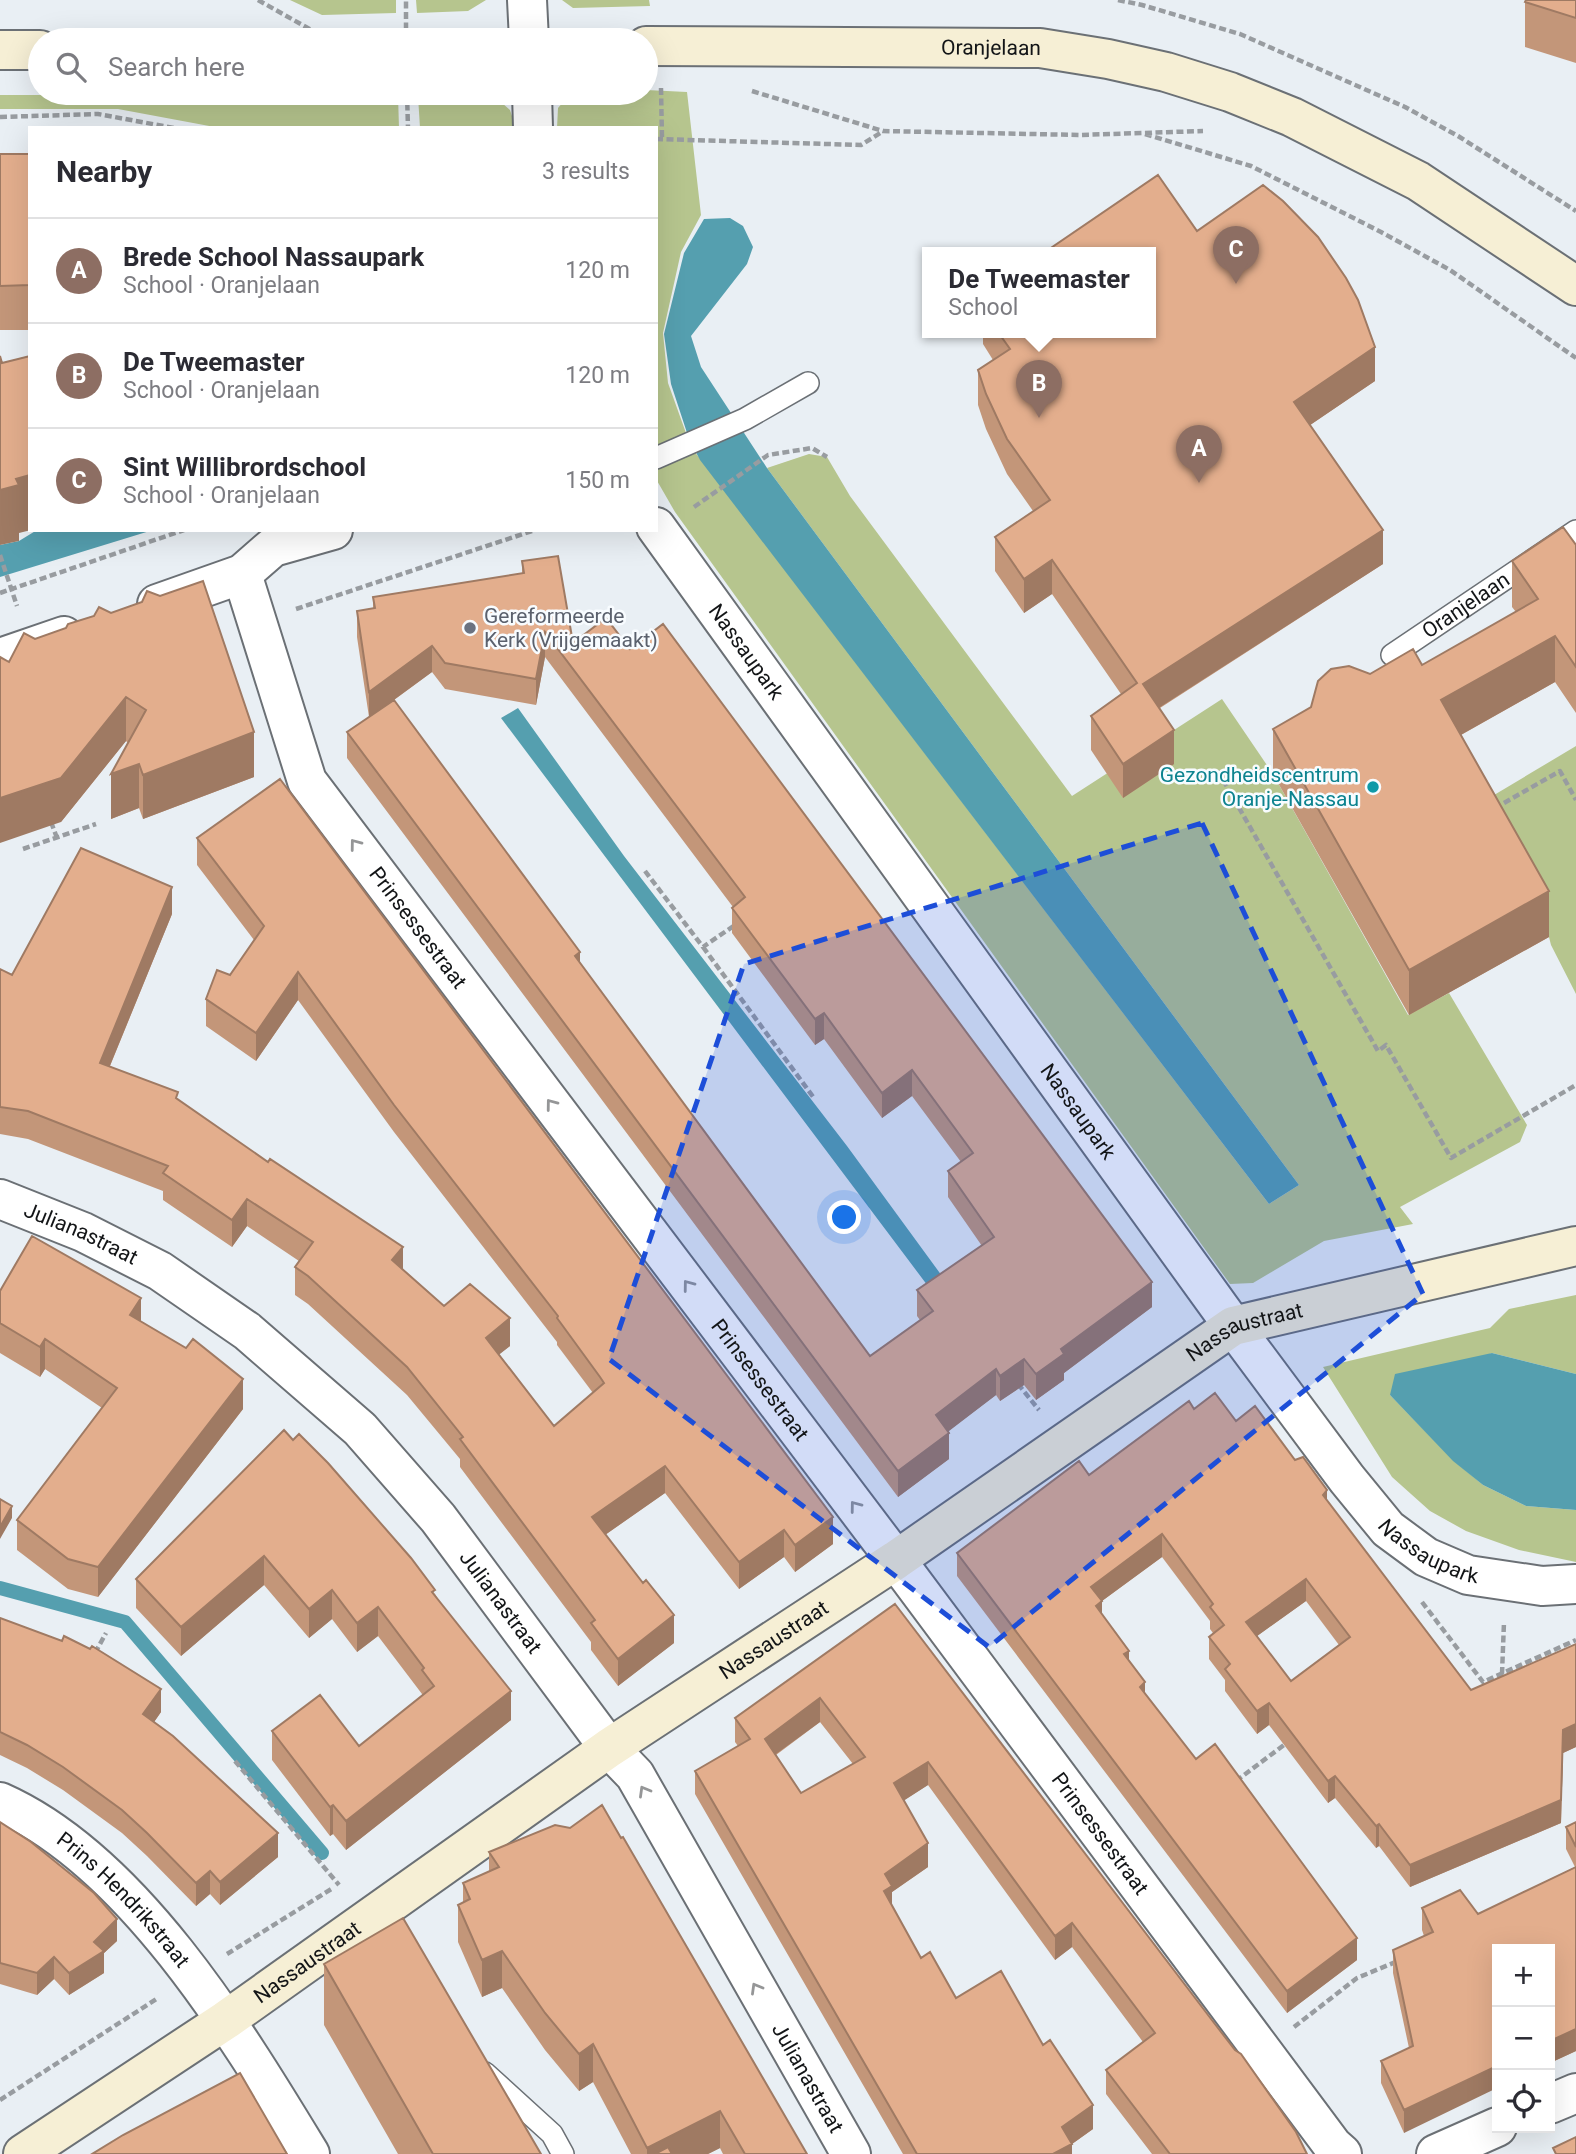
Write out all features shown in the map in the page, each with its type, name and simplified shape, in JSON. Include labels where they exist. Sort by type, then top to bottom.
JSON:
[{"type":"main road","name":"Oranjelaan","points":[[658,46],[1040,48],[1166,72],[1230,92],[1292,117],[1418,181],[1576,286]]},
{"type":"main road","points":[[0,50],[28,50]]},
{"type":"main road","name":"Nassaustraat","points":[[23,2154],[226,2020],[609,1748],[896,1560],[1233,1326],[1576,1246]]},
{"type":"street","points":[[527,0],[528,28]]},
{"type":"street","points":[[532,105],[533,126]]},
{"type":"street","name":"Nassaupark","points":[[658,530],[1233,1326],[1388,1529],[1426,1557],[1468,1575],[1542,1586],[1576,1584]]},
{"type":"street","points":[[0,658],[242,575],[273,547],[326,532]]},
{"type":"street","name":"Prinsessestraat","points":[[242,575],[307,781],[896,1560],[1333,2146],[1342,2154]]},
{"type":"street","name":"Julianastraat","points":[[0,1199],[83,1232],[160,1271],[247,1331],[360,1429],[438,1518],[609,1748],[635,1775],[851,2154]]},
{"type":"street","name":"Prins Hendrikstraat","points":[[0,1802],[72,1845],[142,1913],[226,2020],[310,2154]]},
{"type":"street","points":[[1555,2102],[1576,2093]]},
{"type":"street","points":[[1436,2154],[1492,2129]]},
{"type":"lane","points":[[663,456],[745,419],[807,383]]},
{"type":"lane","name":"Oranjelaan","points":[[1392,654],[1576,531]]},
{"type":"lane","points":[[474,2054],[487,2076],[552,2134],[563,2154]]},
{"type":"path","points":[[258,0],[308,28]]},
{"type":"path","points":[[406,0],[406,28]]},
{"type":"path","points":[[1118,0],[1240,34],[1405,107],[1458,136],[1576,211]]},
{"type":"path","points":[[749,90],[883,131],[1080,135],[1214,130]]},
{"type":"path","points":[[407,105],[408,126]]},
{"type":"path","points":[[0,117],[99,114],[163,126]]},
{"type":"path","points":[[658,139],[861,145],[883,131]]},
{"type":"path","points":[[1139,133],[1251,166],[1381,232],[1450,270],[1576,358]]},
{"type":"path","points":[[714,493],[768,455],[812,448],[827,457]]},
{"type":"path","points":[[0,593],[178,532]]},
{"type":"path","points":[[257,622],[529,532]]},
{"type":"path","points":[[0,555],[7,575]]},
{"type":"path","points":[[1218,771],[1378,1051],[1386,1045],[1451,1158],[1576,1085]]},
{"type":"path","points":[[1504,803],[1560,771],[1576,800]]},
{"type":"path","points":[[47,812],[57,838]]},
{"type":"path","points":[[23,849],[96,824]]},
{"type":"path","points":[[645,871],[814,1098]]},
{"type":"path","points":[[704,947],[737,923]]},
{"type":"path","points":[[1016,1381],[1041,1414]]},
{"type":"path","points":[[1502,1674],[1505,1581]]},
{"type":"path","points":[[1421,1601],[1483,1682],[1576,1640]]},
{"type":"path","points":[[93,1656],[107,1633]]},
{"type":"path","points":[[1233,1783],[1298,1735]]},
{"type":"path","points":[[235,1761],[339,1885]]},
{"type":"path","points":[[1262,2050],[1357,1978],[1404,1959]]},
{"type":"highlighted area","points":[[1202,823],[1423,1294],[989,1647],[609,1359],[744,964]]},
{"type":"green space","points":[[290,0],[396,0],[396,13],[322,15]]},
{"type":"green space","points":[[416,0],[486,0],[468,11],[417,13]]},
{"type":"green space","points":[[562,0],[649,0],[650,6],[573,8]]},
{"type":"green space","points":[[658,91],[687,92],[701,215],[681,252],[663,333],[668,383],[691,447],[1269,1204],[1299,1185],[767,468],[809,454],[827,457],[850,496],[1072,796],[1222,699],[1273,774],[1408,1015],[1449,993],[1527,1125],[1520,1142],[1400,1207],[1413,1224],[1324,1241],[1253,1283],[1230,1284],[675,512],[658,482],[658,126],[557,126],[561,105],[658,105]]},
{"type":"green space","points":[[0,95],[28,95],[28,105],[398,105],[399,126],[209,126],[118,109],[0,109]]},
{"type":"green space","points":[[419,105],[504,105],[510,110],[515,126],[420,126]]},
{"type":"green space","points":[[1576,746],[1576,994],[1484,801]]},
{"type":"green space","points":[[1576,1295],[1576,1374],[1492,1353],[1390,1395],[1453,1460],[1483,1485],[1526,1506],[1576,1510],[1576,1562],[1519,1550],[1466,1531],[1430,1511],[1392,1477],[1323,1367],[1490,1328],[1509,1309]]},
{"type":"water","points":[[730,218],[743,226],[753,247],[747,264],[691,336],[701,367],[767,468],[1299,1185],[1269,1204],[700,460],[689,439],[671,384],[664,334],[684,253],[704,219]]},
{"type":"water","points":[[34,532],[146,532],[0,577],[0,545],[19,541]]},
{"type":"water","points":[[518,708],[624,856],[847,1146],[942,1276],[976,1350],[501,718]]},
{"type":"water","points":[[1492,1353],[1576,1374],[1576,1510],[1526,1506],[1483,1485],[1453,1461],[1390,1395],[1395,1374]]},
{"type":"building","points":[[1576,0],[1576,18],[1525,2]]},
{"type":"building","points":[[0,154],[28,154],[28,285],[0,286]]},
{"type":"building","points":[[1158,175],[1197,231],[1263,185],[1283,201],[1318,237],[1358,300],[1375,347],[1294,402],[1383,530],[1143,684],[1174,730],[1123,764],[1091,716],[1137,683],[1052,560],[1024,579],[995,537],[1050,500],[1007,439],[978,370],[1010,349],[1002,338],[1156,338],[1156,247],[1052,247]]},
{"type":"building","points":[[0,356],[2,363],[28,356],[28,476],[16,479],[19,485],[0,490]]},
{"type":"building","name":"Gezondheidscentrum Oranje-Nassau","points":[[1563,527],[1576,545],[1576,667],[1555,636],[1441,700],[1549,891],[1409,970],[1273,729],[1311,707],[1318,681],[1331,669],[1349,666],[1370,674],[1413,649],[1422,665],[1538,599],[1512,561]]},
{"type":"building","points":[[558,556],[573,643],[606,618],[630,649],[663,624],[1152,1282],[1061,1349],[1064,1354],[1036,1374],[1024,1359],[1000,1376],[996,1369],[936,1415],[949,1433],[898,1471],[347,732],[394,700],[580,952],[575,956],[870,1356],[933,1311],[917,1290],[994,1237],[948,1171],[973,1153],[912,1070],[882,1093],[824,1013],[815,1019],[732,908],[745,897],[545,632],[536,679],[445,663],[432,646],[369,692],[357,611],[375,608],[373,597],[524,573],[522,561]]},
{"type":"building","points":[[203,581],[254,732],[143,775],[139,764],[111,774],[146,710],[126,697],[61,778],[0,798],[0,657],[9,662],[24,633],[35,639],[94,616],[99,607],[111,613],[142,602],[147,591],[160,596]]},
{"type":"building","points":[[280,779],[833,1517],[795,1545],[784,1530],[739,1562],[665,1466],[592,1517],[643,1583],[646,1580],[674,1615],[618,1659],[591,1623],[595,1620],[460,1439],[463,1437],[407,1367],[295,1267],[313,1242],[247,1199],[232,1220],[163,1173],[168,1166],[28,1111],[0,1107],[0,969],[12,975],[81,848],[172,887],[100,1063],[178,1092],[176,1098],[268,1162],[270,1159],[403,1247],[392,1260],[444,1306],[470,1284],[510,1318],[486,1338],[554,1426],[604,1383],[558,1316],[394,1105],[298,972],[256,1033],[206,999],[217,970],[230,975],[264,926],[197,838]]},
{"type":"building","points":[[32,1236],[141,1298],[130,1315],[186,1348],[193,1339],[243,1379],[98,1567],[68,1559],[17,1520],[117,1388],[45,1339],[40,1347],[0,1323],[0,1291]]},
{"type":"building","points":[[1215,1393],[1236,1421],[1255,1406],[1295,1460],[1303,1457],[1327,1490],[1323,1495],[1471,1690],[1576,1644],[1576,1724],[1563,1730],[1561,1800],[1410,1865],[1379,1824],[1376,1826],[1335,1776],[1328,1781],[1269,1703],[1257,1711],[1225,1669],[1230,1664],[1209,1637],[1224,1625],[1210,1607],[1213,1604],[1162,1534],[1091,1587],[1102,1601],[1096,1606],[1129,1651],[1124,1654],[1145,1682],[1140,1687],[1196,1759],[1215,1744],[1357,1938],[1287,1991],[957,1553],[1079,1461],[1089,1475],[1189,1401],[1194,1409]],"holes":[[[1306,1579],[1350,1637],[1291,1681],[1246,1622]]]},
{"type":"building","points":[[284,1430],[293,1440],[299,1434],[328,1463],[411,1558],[435,1590],[432,1592],[511,1691],[346,1821],[333,1805],[330,1807],[272,1731],[320,1695],[359,1746],[434,1686],[422,1670],[424,1668],[378,1607],[357,1623],[332,1590],[309,1609],[264,1556],[181,1627],[136,1579]]},
{"type":"building","points":[[0,1499],[12,1506],[0,1527]]},
{"type":"building","points":[[895,1604],[1221,2032],[1241,2054],[1296,2132],[1307,2154],[1170,2154],[1106,2070],[1155,2033],[1072,1923],[1055,1936],[928,1762],[894,1783],[928,1843],[885,1874],[892,1886],[884,1891],[921,1958],[930,1952],[956,1998],[1001,1971],[1043,2045],[1050,2040],[1093,2105],[1062,2127],[1072,2144],[1053,2154],[917,2154],[695,1771],[750,1739],[735,1718]],"holes":[[[820,1698],[865,1757],[801,1793],[765,1739]]]},
{"type":"building","points":[[0,1618],[62,1641],[64,1636],[90,1649],[92,1646],[161,1689],[143,1714],[173,1736],[278,1833],[220,1882],[210,1871],[196,1883],[122,1810],[63,1767],[0,1732]]},
{"type":"building","points":[[602,1805],[807,2154],[745,2154],[720,2111],[647,2148],[593,2044],[579,2054],[545,2013],[502,1951],[482,1960],[458,1905],[470,1899],[463,1883],[499,1867],[489,1852],[555,1825],[570,1828]]},
{"type":"building","points":[[0,1822],[31,1842],[94,1893],[117,1919],[94,1942],[104,1951],[69,1973],[54,1957],[37,1973],[0,1963]]},
{"type":"building","points":[[1576,1822],[1576,1847],[1566,1827]]},
{"type":"building","points":[[1576,1867],[1576,2029],[1555,2039],[1555,1944],[1492,1944],[1492,2068],[1404,2110],[1381,2061],[1413,2046],[1393,1950],[1433,1932],[1422,1908],[1460,1890],[1478,1914]]},
{"type":"building","points":[[403,1918],[541,2154],[433,2154],[324,1964]]},
{"type":"building","points":[[240,2073],[287,2154],[92,2154],[123,2135]]},
{"type":"building","points":[[1576,2137],[1576,2154],[1556,2154],[1553,2148]]},
{"type":"building","points":[[668,2147],[672,2154],[655,2154]]},
{"type":"waterway","points":[[0,1588],[125,1622],[322,1853]]},
{"type":"place","name":"Sint Willibrordschool","points":[[1236,284]]},
{"type":"place","name":"De Tweemaster","points":[[1039,418]]},
{"type":"place","name":"Brede School Nassaupark","points":[[1199,483]]},
{"type":"place","name":"Gereformeerde Kerk (Vrijgemaakt)","points":[[470,628]]},
{"type":"place","name":"Gezondheidscentrum Oranje-Nassau","points":[[1373,787]]}]
